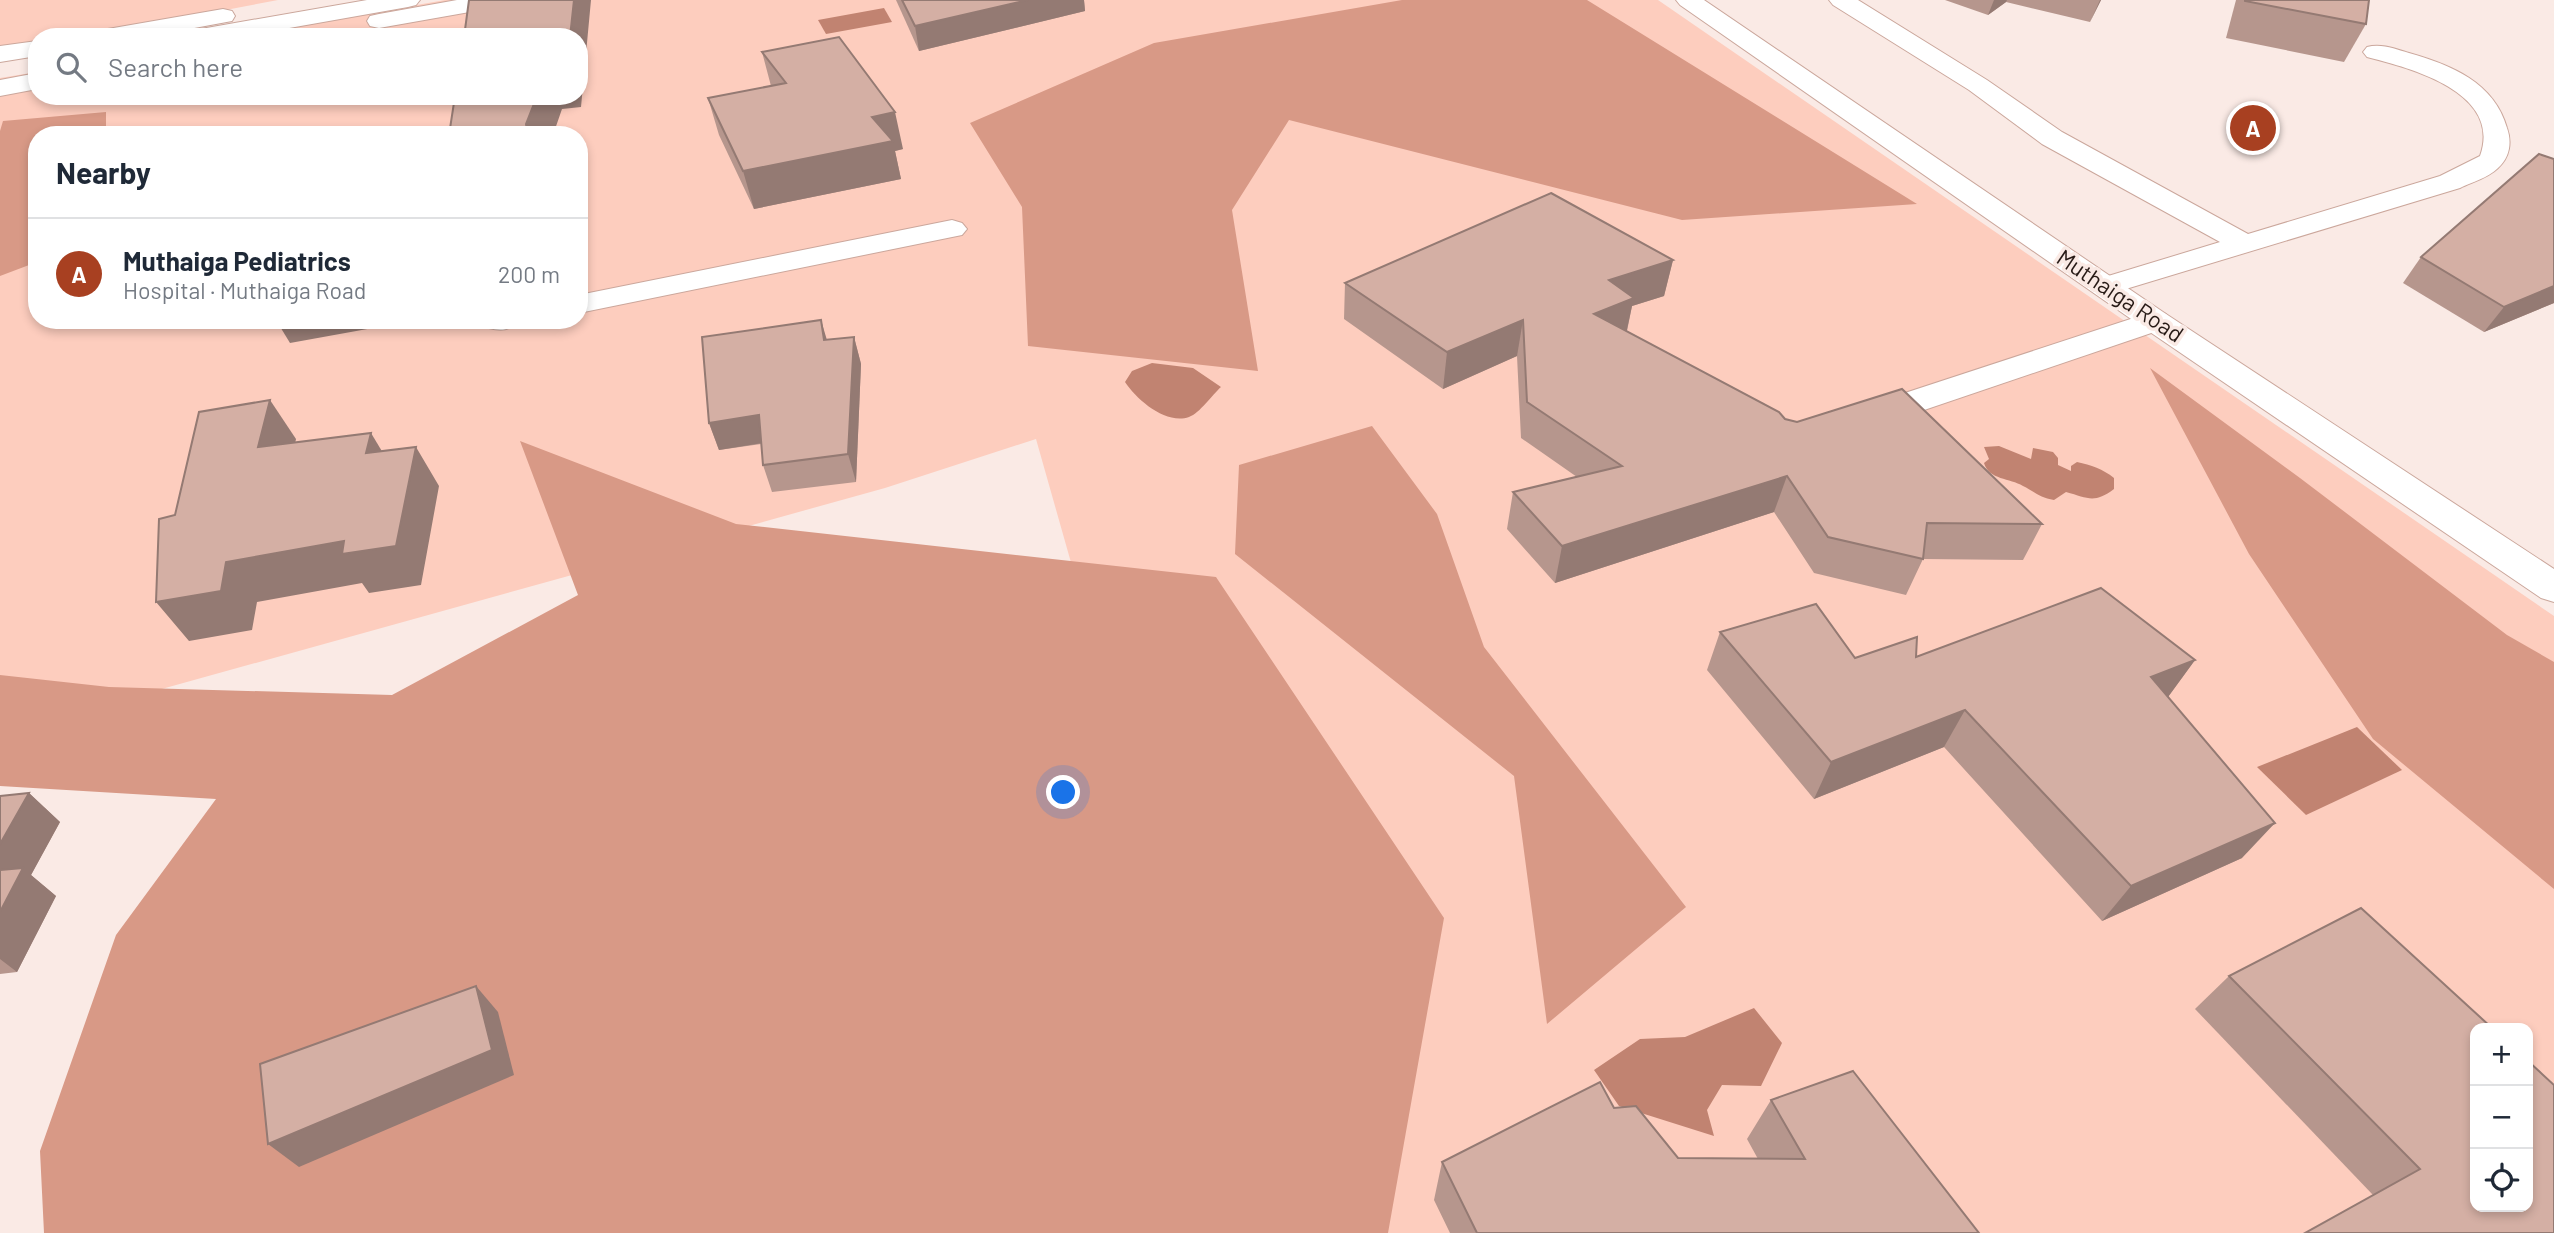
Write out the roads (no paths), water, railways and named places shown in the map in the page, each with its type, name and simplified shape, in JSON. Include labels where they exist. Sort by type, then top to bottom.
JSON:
[{"type":"main road","points":[[247,28],[408,0]]},
{"type":"main road","points":[[341,28],[498,0]]},
{"type":"main road","name":"Muthaiga Road","points":[[1688,0],[2155,321],[2554,588]]},
{"type":"main road","points":[[1841,0],[1978,85],[2052,138],[2245,244]]},
{"type":"main road","points":[[155,28],[304,3]]},
{"type":"main road","points":[[0,54],[28,49]]},
{"type":"main road","points":[[2106,286],[2450,182],[2489,162],[2497,144],[2493,116],[2466,85],[2423,64],[2375,52]]},
{"type":"main road","points":[[0,70],[28,65]]},
{"type":"main road","points":[[0,88],[28,83]]},
{"type":"main road","points":[[588,302],[952,229]]},
{"type":"main road","points":[[1838,427],[2155,321]]},
{"type":"place","name":"Muthaiga Pediatrics","points":[[2253,128]]}]
